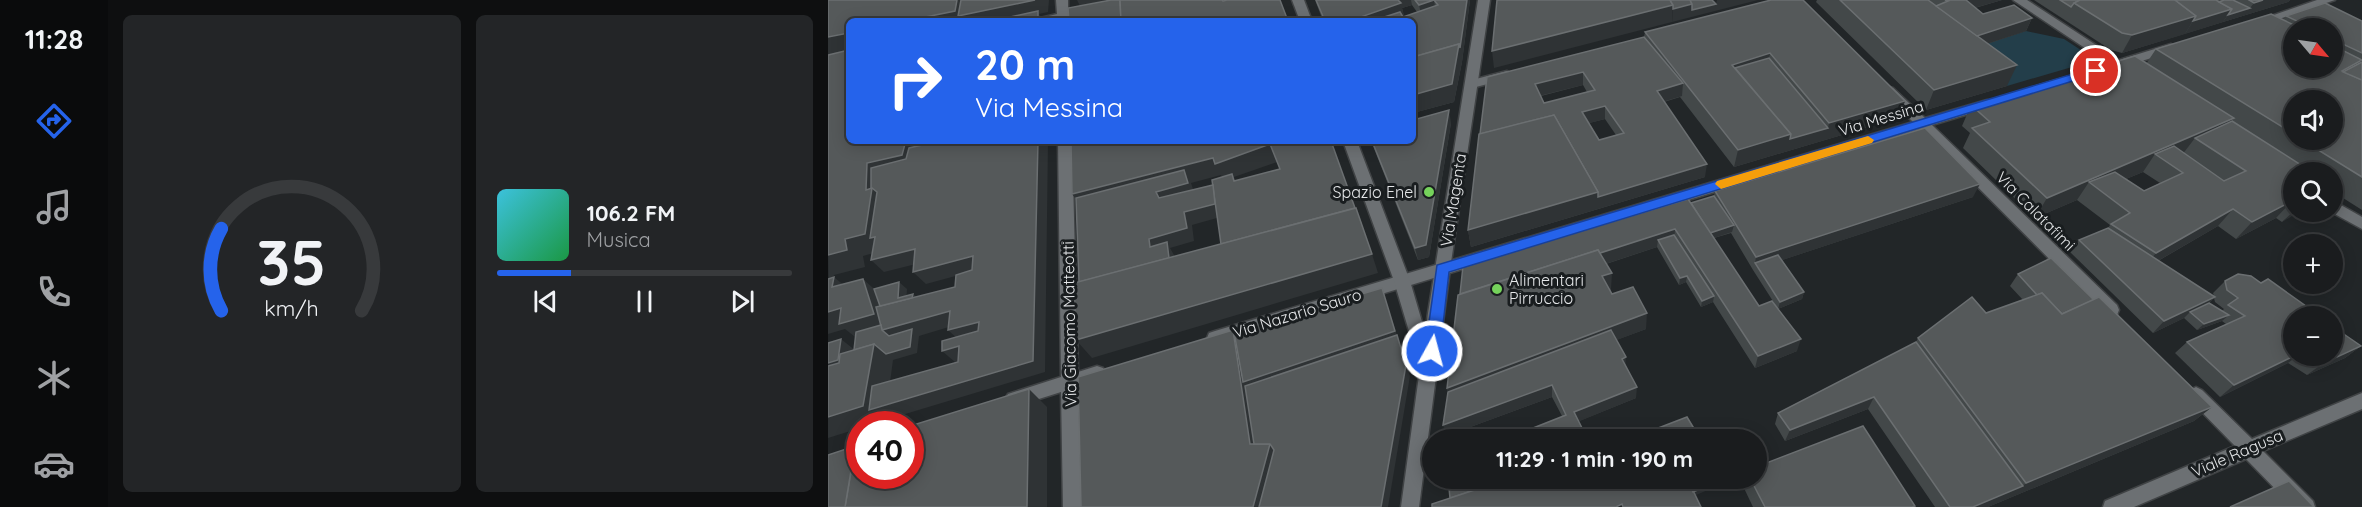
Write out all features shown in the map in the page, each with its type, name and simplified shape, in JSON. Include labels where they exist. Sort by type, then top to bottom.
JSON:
[{"type":"street","points":[[1062,0],[1063,18]]},
{"type":"street","points":[[1298,0],[1305,18]]},
{"type":"street","name":"Via Magenta","points":[[1410,507],[1430,372],[1442,268],[1484,0]]},
{"type":"street","points":[[2019,0],[2111,66],[2137,77]]},
{"type":"street","points":[[2299,0],[2321,6]]},
{"type":"street","points":[[2243,27],[2321,6]]},
{"type":"street","points":[[1066,18],[1097,9]]},
{"type":"street","points":[[2111,66],[2186,44]]},
{"type":"street","points":[[1472,84],[1518,72]]},
{"type":"street","name":"Via Calatafimi","points":[[1881,82],[2124,323]]},
{"type":"street","name":"Via Messina","points":[[1442,268],[2003,99]]},
{"type":"street","name":"Via Giacomo Matteotti","points":[[1065,144],[1072,507]]},
{"type":"street","points":[[1351,144],[1402,281],[1430,372]]},
{"type":"street","points":[[2343,212],[2362,224]]},
{"type":"street","name":"Via Nazario Sauro","points":[[1205,341],[1442,268]]},
{"type":"street","points":[[1002,403],[1115,368]]},
{"type":"street","points":[[2182,381],[2306,507]]},
{"type":"street","name":"Viale Ragusa","points":[[2112,507],[2362,401]]},
{"type":"shaded area","points":[[2026,31],[2064,39],[2096,60],[2007,86],[1962,52]]},
{"type":"building","points":[[828,0],[957,0],[955,11],[921,18],[846,18],[846,34],[828,37]]},
{"type":"building","points":[[961,0],[1035,0],[958,16]]},
{"type":"building","points":[[1120,0],[1121,18],[1069,18],[1068,8]]},
{"type":"building","points":[[1120,0],[1280,0],[1287,18],[1121,18]]},
{"type":"building","points":[[1316,0],[1398,0],[1401,3],[1358,18],[1324,18]]},
{"type":"building","points":[[1415,0],[1434,0],[1419,5]]},
{"type":"building","points":[[1434,0],[1467,0],[1460,48],[1459,44],[1416,56],[1416,18],[1381,18],[1400,12],[1403,17],[1438,5]]},
{"type":"building","points":[[1497,0],[1670,0],[1673,5],[1492,51]]},
{"type":"building","points":[[1670,0],[1690,0],[1692,4],[1673,9]]},
{"type":"building","points":[[1690,0],[1712,0],[1716,4],[1692,10]]},
{"type":"building","points":[[1771,0],[1803,0],[1905,101],[1829,123],[1770,53],[1732,65],[1791,134],[1738,150],[1645,32]]},
{"type":"building","points":[[1840,0],[1928,0],[2017,65],[1934,90]]},
{"type":"building","points":[[1945,0],[1966,0],[1983,14],[2014,5],[2032,18],[1977,36],[1936,6],[1948,1]]},
{"type":"building","points":[[2060,0],[2080,0],[2071,7]]},
{"type":"building","points":[[2080,0],[2175,0],[2196,16],[2132,35],[2122,33],[2074,3]]},
{"type":"building","points":[[2175,0],[2216,0],[2232,9],[2193,21],[2196,16]]},
{"type":"building","points":[[2233,0],[2250,8],[2228,15],[2232,9],[2219,2]]},
{"type":"building","points":[[2325,3],[2362,21],[2362,53],[2343,44],[2343,18],[2290,18],[2286,16]]},
{"type":"building","points":[[1038,11],[1038,18],[1006,18]]},
{"type":"building","points":[[2271,14],[2283,20],[2283,78],[2343,78],[2343,71],[2362,80],[2362,177],[2343,165],[2343,162],[2338,162],[2318,150],[2343,150],[2343,90],[2283,90],[2283,127],[2156,49]]},
{"type":"building","points":[[1644,37],[1683,83],[1657,91],[1707,164],[1598,197],[1598,192],[1554,115],[1480,134],[1487,77]],"holes":[[[1583,72],[1595,90],[1544,103],[1535,84]],[[1605,106],[1624,133],[1599,140],[1582,112]]]},
{"type":"building","points":[[1459,44],[1452,84],[1416,94],[1416,56]]},
{"type":"building","points":[[2343,50],[2362,60],[2343,70]]},
{"type":"building","points":[[846,51],[846,144],[905,144],[902,155],[867,163],[866,190],[872,188],[865,234],[845,239],[847,250],[828,255],[828,55]]},
{"type":"building","points":[[2135,56],[2234,118],[2047,198],[1972,128],[1990,122],[1971,105]]},
{"type":"building","points":[[1769,58],[1828,128],[1790,139],[1791,134],[1735,68]]},
{"type":"building","points":[[2362,62],[2362,80],[2343,72]]},
{"type":"building","points":[[1449,110],[1426,245],[1415,248],[1373,144],[1416,144],[1416,119]]},
{"type":"building","points":[[1554,115],[1598,192],[1468,230],[1479,134]]},
{"type":"building","points":[[2232,121],[2296,162],[2283,162],[2283,206],[2252,222],[2233,209],[2156,253],[2111,224],[2130,213],[2089,182],[2115,172],[2144,191],[2183,173],[2155,154],[2174,146],[2224,181],[2246,171],[2195,138]]},
{"type":"building","points":[[1925,128],[1980,184],[1756,257],[1715,191]]},
{"type":"building","points":[[927,144],[1038,144],[1033,361],[869,410],[872,386],[958,362],[959,346],[942,351],[942,341],[978,331],[979,322],[948,330],[950,311],[882,330],[876,307],[955,287],[956,275],[972,270],[973,256],[913,272],[915,249],[871,260],[875,237],[870,238],[877,192],[871,188],[871,168],[906,159],[909,148]]},
{"type":"building","points":[[1071,144],[1270,144],[1215,164],[1213,158],[1072,194]]},
{"type":"building","points":[[1270,144],[1332,144],[1355,208],[1221,244],[1212,180],[1232,174],[1234,181],[1280,169]]},
{"type":"building","points":[[1184,170],[1188,183],[1156,192],[1159,198],[1213,185],[1215,204],[1184,212],[1187,228],[1149,239],[1150,247],[1167,242],[1169,258],[1079,282],[1076,198]]},
{"type":"building","points":[[1714,196],[1734,225],[1710,233],[1691,203]]},
{"type":"building","points":[[1688,199],[1759,306],[1772,301],[1801,339],[1758,356],[1675,229],[1600,253],[1598,250],[1460,294],[1463,266]]},
{"type":"building","points":[[1356,208],[1372,254],[1076,340],[1074,283]]},
{"type":"building","points":[[2108,228],[2215,297],[2164,321],[2079,240]]},
{"type":"building","points":[[1674,235],[1714,296],[1702,301],[1687,276],[1680,278],[1658,240]]},
{"type":"building","points":[[1598,250],[1612,273],[1602,276],[1612,294],[1633,287],[1647,313],[1447,388],[1458,295]]},
{"type":"building","points":[[1778,255],[1804,292],[1780,302],[1755,263]]},
{"type":"building","points":[[2051,258],[2094,300],[2062,314],[2042,293],[2037,295],[2018,274]]},
{"type":"building","points":[[2238,274],[2251,276],[2261,283],[2268,279],[2283,290],[2283,294],[2289,294],[2306,306],[2283,306],[2283,361],[2234,385],[2187,342],[2245,316],[2228,305],[2238,298],[2227,290],[2225,281]]},
{"type":"building","points":[[834,277],[832,287],[863,279],[874,314],[839,324],[841,308],[828,312],[828,279]]},
{"type":"building","points":[[899,282],[898,298],[913,294],[912,298],[880,306],[874,289]]},
{"type":"building","points":[[1382,288],[1395,331],[1243,382],[1234,332]]},
{"type":"building","points":[[2042,293],[2062,314],[2099,297],[2212,407],[2026,483],[1918,338],[1972,297],[1986,313]]},
{"type":"building","points":[[2209,303],[2229,315],[2204,324],[2190,312]]},
{"type":"building","points":[[881,325],[882,330],[889,336],[912,329],[910,347],[886,354],[874,344],[854,350],[856,332]]},
{"type":"building","points":[[1233,330],[1250,444],[1270,444],[1253,507],[1081,507],[1078,377]]},
{"type":"building","points":[[1611,330],[1626,357],[1622,359],[1637,387],[1574,412],[1582,429],[1531,429],[1566,415],[1552,385],[1443,425],[1448,392]]},
{"type":"building","points":[[2343,334],[2361,346],[2343,354]]},
{"type":"building","points":[[1397,335],[1406,365],[1381,507],[1259,507],[1274,450],[1270,444],[1254,444],[1245,386]]},
{"type":"building","points":[[841,339],[838,360],[828,363],[828,343]]},
{"type":"building","points":[[1916,342],[2023,486],[1973,507],[1950,507],[1874,397],[1790,430],[1778,413]]},
{"type":"building","points":[[874,344],[863,406],[828,417],[828,366],[839,363],[840,354]]},
{"type":"building","points":[[1029,389],[1027,507],[845,507],[848,489],[924,489],[924,422]]},
{"type":"building","points":[[1687,417],[1694,429],[1656,429]]},
{"type":"building","points":[[1863,426],[1915,506],[1765,507],[1756,489],[1767,489],[1767,463]]},
{"type":"building","points":[[846,449],[846,489],[848,489],[845,507],[828,507],[828,455]]},
{"type":"building","points":[[2289,481],[2314,507],[2230,507]]},
{"type":"building","points":[[1449,489],[1477,489],[1450,498]]},
{"type":"building","points":[[1478,489],[1692,489],[1701,507],[1623,507],[1622,504],[1616,507],[1432,507],[1432,504]]},
{"type":"slow traffic","points":[[1721,184],[1868,140]]},
{"type":"place","name":"Spazio Enel","points":[[1429,192]]},
{"type":"place","name":"Alimentari Pirruccio","points":[[1497,289]]},
{"type":"route","points":[[1432,351],[1442,268],[2096,71]]}]
